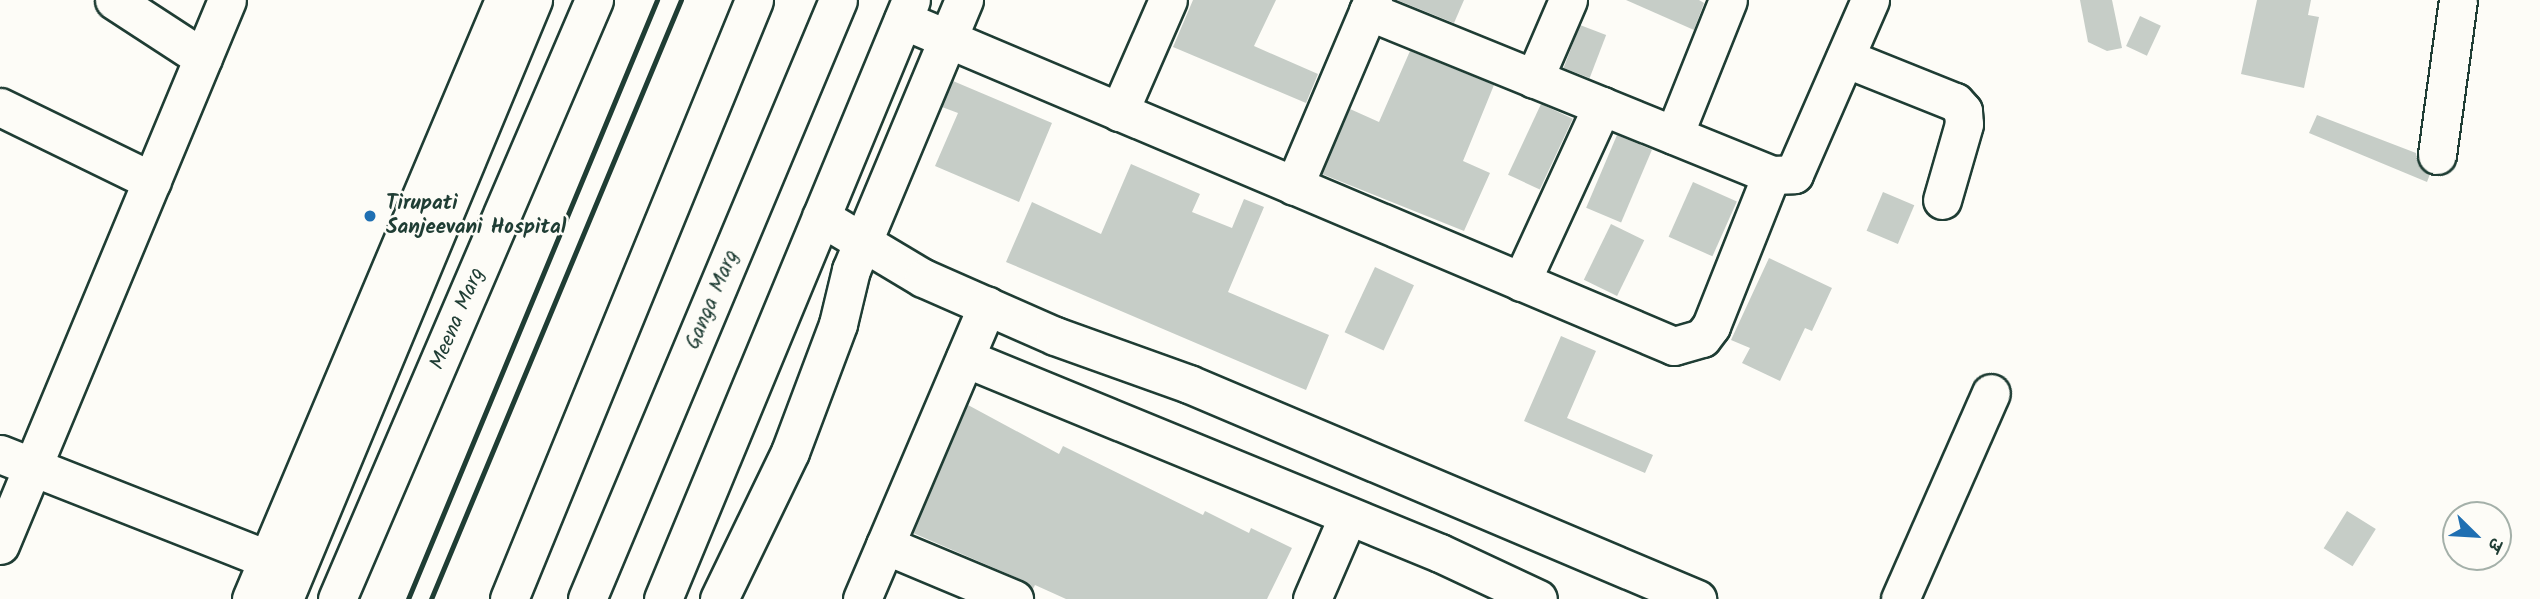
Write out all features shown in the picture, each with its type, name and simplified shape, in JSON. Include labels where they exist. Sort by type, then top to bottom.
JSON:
[{"type":"street","points":[[114,0],[203,58]]},
{"type":"street","points":[[0,545],[16,461],[152,181],[227,0]]},
{"type":"street","points":[[283,576],[504,0]]},
{"type":"street","points":[[251,599],[283,576],[533,0]]},
{"type":"street","name":"Meena Marg","points":[[339,594],[594,0]]},
{"type":"street","points":[[509,599],[754,0]]},
{"type":"street","name":"Ganga Marg","points":[[587,599],[838,0]]},
{"type":"street","points":[[719,599],[790,452],[838,324],[851,270],[866,243],[964,0]]},
{"type":"street","points":[[1119,112],[1168,0]]},
{"type":"street","points":[[1534,79],[1568,0]]},
{"type":"street","points":[[1674,135],[1728,0]]},
{"type":"street","points":[[1294,186],[1370,6],[1534,79],[1771,175],[1794,174],[1870,0]]},
{"type":"street","points":[[2437,155],[2458,0]]},
{"type":"street","points":[[663,599],[907,10],[947,39],[1674,346],[1689,344],[1702,338],[1711,326],[1771,175]]},
{"type":"street","points":[[1845,58],[1955,102],[1963,111],[1964,124],[1942,200]]},
{"type":"street","points":[[1521,282],[1602,106]]},
{"type":"street","points":[[0,107],[152,181]]},
{"type":"street","points":[[821,217],[923,278],[1055,336],[1189,384],[1698,599]]},
{"type":"street","points":[[862,599],[987,306]]},
{"type":"street","points":[[965,358],[1348,516],[1478,586],[1538,599]]},
{"type":"street","points":[[1900,599],[1991,393]]},
{"type":"street","points":[[16,461],[283,576],[339,594]]},
{"type":"street","points":[[1312,599],[1348,516]]},
{"type":"street","points":[[885,545],[1014,599]]},
{"type":"building","points":[[1193,0],[1276,0],[1254,46],[1318,74],[1306,103],[1173,47]]},
{"type":"building","points":[[1397,0],[1464,0],[1454,23]]},
{"type":"building","points":[[1626,0],[1699,0],[1704,3],[1694,30]]},
{"type":"building","points":[[2080,0],[2112,0],[2122,48],[2107,51],[2088,42]]},
{"type":"building","points":[[2257,0],[2311,0],[2308,15],[2319,17],[2304,88],[2241,74]]},
{"type":"building","points":[[2140,16],[2161,26],[2147,56],[2126,46]]},
{"type":"building","points":[[1580,25],[1606,35],[1590,78],[1564,68]]},
{"type":"building","points":[[1410,51],[1494,85],[1463,161],[1490,173],[1464,231],[1322,174],[1350,109],[1379,122]]},
{"type":"building","points":[[953,81],[1052,123],[1019,202],[935,166],[958,113],[942,107]]},
{"type":"building","points":[[1541,104],[1573,119],[1540,189],[1508,175]]},
{"type":"building","points":[[2317,115],[2416,153],[2418,164],[2430,174],[2427,182],[2309,133]]},
{"type":"building","points":[[1617,135],[1652,150],[1621,223],[1586,208]]},
{"type":"building","points":[[1131,164],[1200,194],[1192,212],[1232,228],[1244,199],[1264,207],[1228,292],[1329,335],[1306,390],[1006,262],[1032,202],[1101,234]]},
{"type":"building","points":[[1693,182],[1737,202],[1712,256],[1669,237]]},
{"type":"building","points":[[1883,192],[1914,205],[1898,244],[1867,231]]},
{"type":"building","points":[[1611,224],[1644,240],[1617,296],[1584,280]]},
{"type":"building","points":[[1769,258],[1832,288],[1812,331],[1805,328],[1780,381],[1742,363],[1750,348],[1731,340]]},
{"type":"building","points":[[1375,267],[1414,285],[1384,350],[1345,332]]},
{"type":"building","points":[[1561,336],[1596,351],[1567,418],[1653,455],[1645,473],[1524,421]]},
{"type":"building","points":[[968,405],[1059,454],[1063,446],[1203,515],[1205,511],[1249,533],[1251,528],[1292,548],[1267,599],[1066,599],[1035,585],[1033,589],[1022,580],[913,533]]},
{"type":"building","points":[[2347,511],[2376,529],[2353,566],[2324,548]]},
{"type":"railway","points":[[408,599],[657,0]]},
{"type":"railway","points":[[431,599],[681,0]]},
{"type":"place","name":"Tirupati Sanjeevani Hospital","points":[[370,216]]}]
